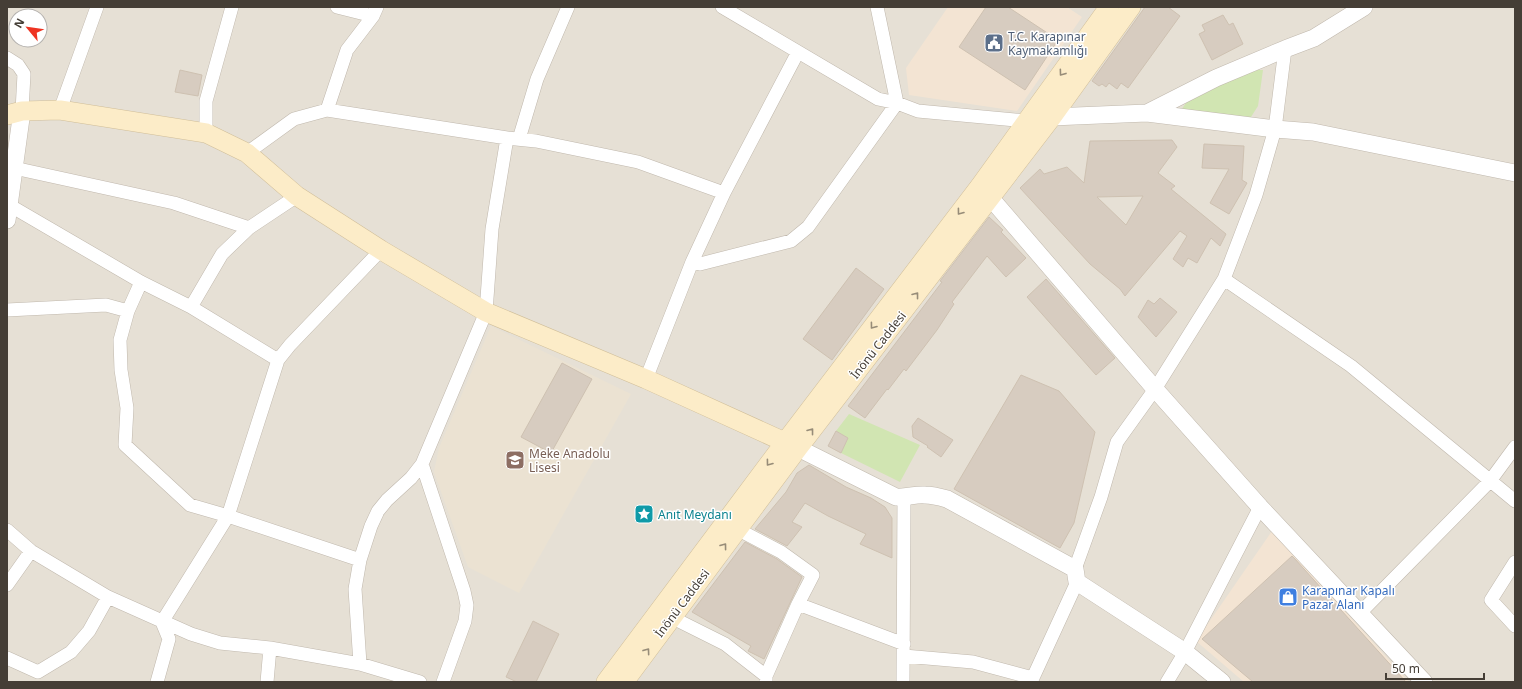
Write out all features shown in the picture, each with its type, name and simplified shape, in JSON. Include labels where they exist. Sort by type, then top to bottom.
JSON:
[{"type":"main road","name":"İnönü Caddesi","points":[[985,192],[1027,121],[1109,7]]},
{"type":"main road","name":"İnönü Caddesi","points":[[606,682],[792,444],[985,192],[1052,117],[1131,7]]},
{"type":"main road","points":[[14,113],[60,110],[206,133],[247,153],[297,196],[381,250],[486,312],[646,379],[792,444]]},
{"type":"main road","name":"İnönü Caddesi","points":[[624,682],[737,529],[792,444]]},
{"type":"street","points":[[60,110],[96,7]]},
{"type":"street","points":[[206,133],[206,101],[232,7]]},
{"type":"street","points":[[326,110],[346,50],[375,12],[337,7]]},
{"type":"street","points":[[360,664],[355,589],[360,560],[371,526],[378,511],[387,500],[411,478],[422,464],[486,312],[492,229],[513,139],[568,7]]},
{"type":"street","points":[[722,7],[878,99],[897,103],[918,111],[1027,121],[1052,117],[1147,113],[1275,129],[1313,132],[1515,173]]},
{"type":"street","points":[[692,262],[700,264],[791,241],[808,227],[897,103],[877,7]]},
{"type":"street","points":[[1147,113],[1216,78],[1314,38],[1364,7]]},
{"type":"street","points":[[798,604],[904,650],[973,662],[1032,680],[1076,575],[1117,442],[1155,389],[1224,279],[1256,195],[1275,129],[1285,49]]},
{"type":"street","points":[[646,379],[692,262],[724,193],[798,52]]},
{"type":"street","points":[[7,58],[18,64],[24,74],[14,113],[14,168],[8,212],[191,308],[278,360]]},
{"type":"street","points":[[247,153],[294,119],[326,110],[513,139],[536,141],[638,162],[724,193]]},
{"type":"street","points":[[14,168],[174,202],[249,228]]},
{"type":"street","points":[[985,192],[1155,389],[1260,507],[1424,682]]},
{"type":"street","points":[[191,308],[222,254],[249,228],[297,196]]},
{"type":"street","points":[[162,622],[228,516],[278,360],[381,250]]},
{"type":"street","points":[[1224,279],[1351,366],[1515,501]]},
{"type":"street","points":[[141,282],[128,311],[120,340],[121,370],[128,408],[125,444],[190,506],[228,516],[360,560]]},
{"type":"street","points":[[7,310],[106,305],[128,311]]},
{"type":"street","points":[[792,444],[896,496],[904,498],[925,494],[947,499],[1076,575],[1185,652],[1222,682]]},
{"type":"street","points":[[1360,613],[1490,481],[1515,447]]},
{"type":"street","points":[[422,464],[464,591],[467,606],[465,621],[443,682]]},
{"type":"street","points":[[903,682],[904,498]]},
{"type":"street","points":[[1167,682],[1185,652],[1260,507]]},
{"type":"street","points":[[671,617],[725,644],[766,679],[798,604],[813,575],[781,552],[737,529]]},
{"type":"street","points":[[7,530],[31,551],[108,597],[191,634],[220,643],[270,648],[360,664],[420,682]]},
{"type":"street","points":[[7,585],[31,551]]},
{"type":"street","points":[[1515,562],[1491,600],[1515,626]]},
{"type":"street","points":[[7,658],[38,672],[71,652],[89,631],[108,597]]},
{"type":"street","points":[[157,682],[170,639],[162,622]]},
{"type":"street","points":[[267,682],[270,648]]},
{"type":"shaded area","points":[[7,7],[1515,7],[1515,682],[7,682]]},
{"type":"shaded area","name":"T.C. Karapınar Kaymakamlığı","points":[[948,7],[1067,7],[1082,17],[1017,111],[909,95],[906,68]]},
{"type":"shaded area","name":"Meke Anadolu Lisesi","points":[[491,326],[631,394],[519,593],[468,567],[434,472],[439,448]]},
{"type":"shaded area","name":"Karapınar Kapalı Pazar Alanı","points":[[1272,531],[1409,682],[1244,682],[1196,641]]},
{"type":"green space","points":[[1253,70],[1263,70],[1258,106],[1251,117],[1181,110],[1189,99]]},
{"type":"green space","points":[[849,414],[920,445],[900,482],[841,453],[848,438],[836,431]]},
{"type":"building","name":"T.C. Karapınar Kaymakamlığı","points":[[986,7],[1008,7],[1058,40],[1025,90],[959,47]]},
{"type":"building","points":[[1145,7],[1168,7],[1180,16],[1128,88],[1121,83],[1117,89],[1109,83],[1106,87],[1102,84],[1099,86],[1092,81]]},
{"type":"building","points":[[1223,15],[1229,25],[1233,23],[1243,44],[1212,60],[1199,34],[1205,31],[1202,25]]},
{"type":"building","points":[[180,70],[202,75],[198,96],[175,92]]},
{"type":"building","points":[[1172,140],[1177,147],[1158,173],[1175,186],[1171,189],[1226,234],[1220,246],[1211,238],[1197,263],[1188,258],[1183,267],[1173,259],[1187,236],[1180,231],[1125,296],[1120,289],[1090,264],[1020,188],[1040,169],[1044,174],[1067,167],[1084,183],[1090,141]],"holes":[[[1143,196],[1126,225],[1097,197]]]},
{"type":"building","points":[[1204,144],[1244,146],[1242,180],[1247,183],[1229,214],[1210,203],[1229,169],[1202,168]]},
{"type":"building","points":[[989,217],[1003,230],[1001,232],[1026,258],[1006,277],[987,256],[952,302],[954,304],[937,330],[906,371],[904,369],[865,418],[848,406]]},
{"type":"building","points":[[856,268],[884,289],[832,360],[803,339]]},
{"type":"building","points":[[1046,279],[1115,358],[1096,375],[1027,297]]},
{"type":"building","points":[[1160,298],[1177,312],[1156,337],[1138,317],[1148,300],[1154,304]]},
{"type":"building","points":[[562,363],[592,379],[551,453],[521,437]]},
{"type":"building","points":[[1021,375],[1059,391],[1095,432],[1074,523],[1060,548],[954,489]]},
{"type":"building","points":[[918,418],[953,440],[941,457],[927,447],[928,446],[913,437],[912,426]]},
{"type":"building","points":[[836,431],[848,438],[841,453],[828,446]]},
{"type":"building","points":[[809,465],[846,487],[871,498],[885,507],[892,518],[892,558],[860,544],[866,534],[805,503],[792,522],[802,527],[787,546],[755,529],[786,492],[797,473]]},
{"type":"building","points":[[745,542],[777,559],[802,577],[764,659],[748,651],[751,646],[692,612]]},
{"type":"building","name":"Karapınar Kapalı Pazar Alanı","points":[[1292,556],[1406,682],[1253,682],[1202,639]]},
{"type":"building","points":[[533,621],[559,634],[536,682],[517,682],[506,677]]},
{"type":"place","name":"T.C. Karapınar Kaymakamlığı","points":[[994,43]]},
{"type":"place","name":"Meke Anadolu Lisesi","points":[[515,460]]},
{"type":"place","name":"Anıt Meydanı","points":[[644,514]]},
{"type":"place","name":"Karapınar Kapalı Pazar Alanı","points":[[1288,597]]}]
